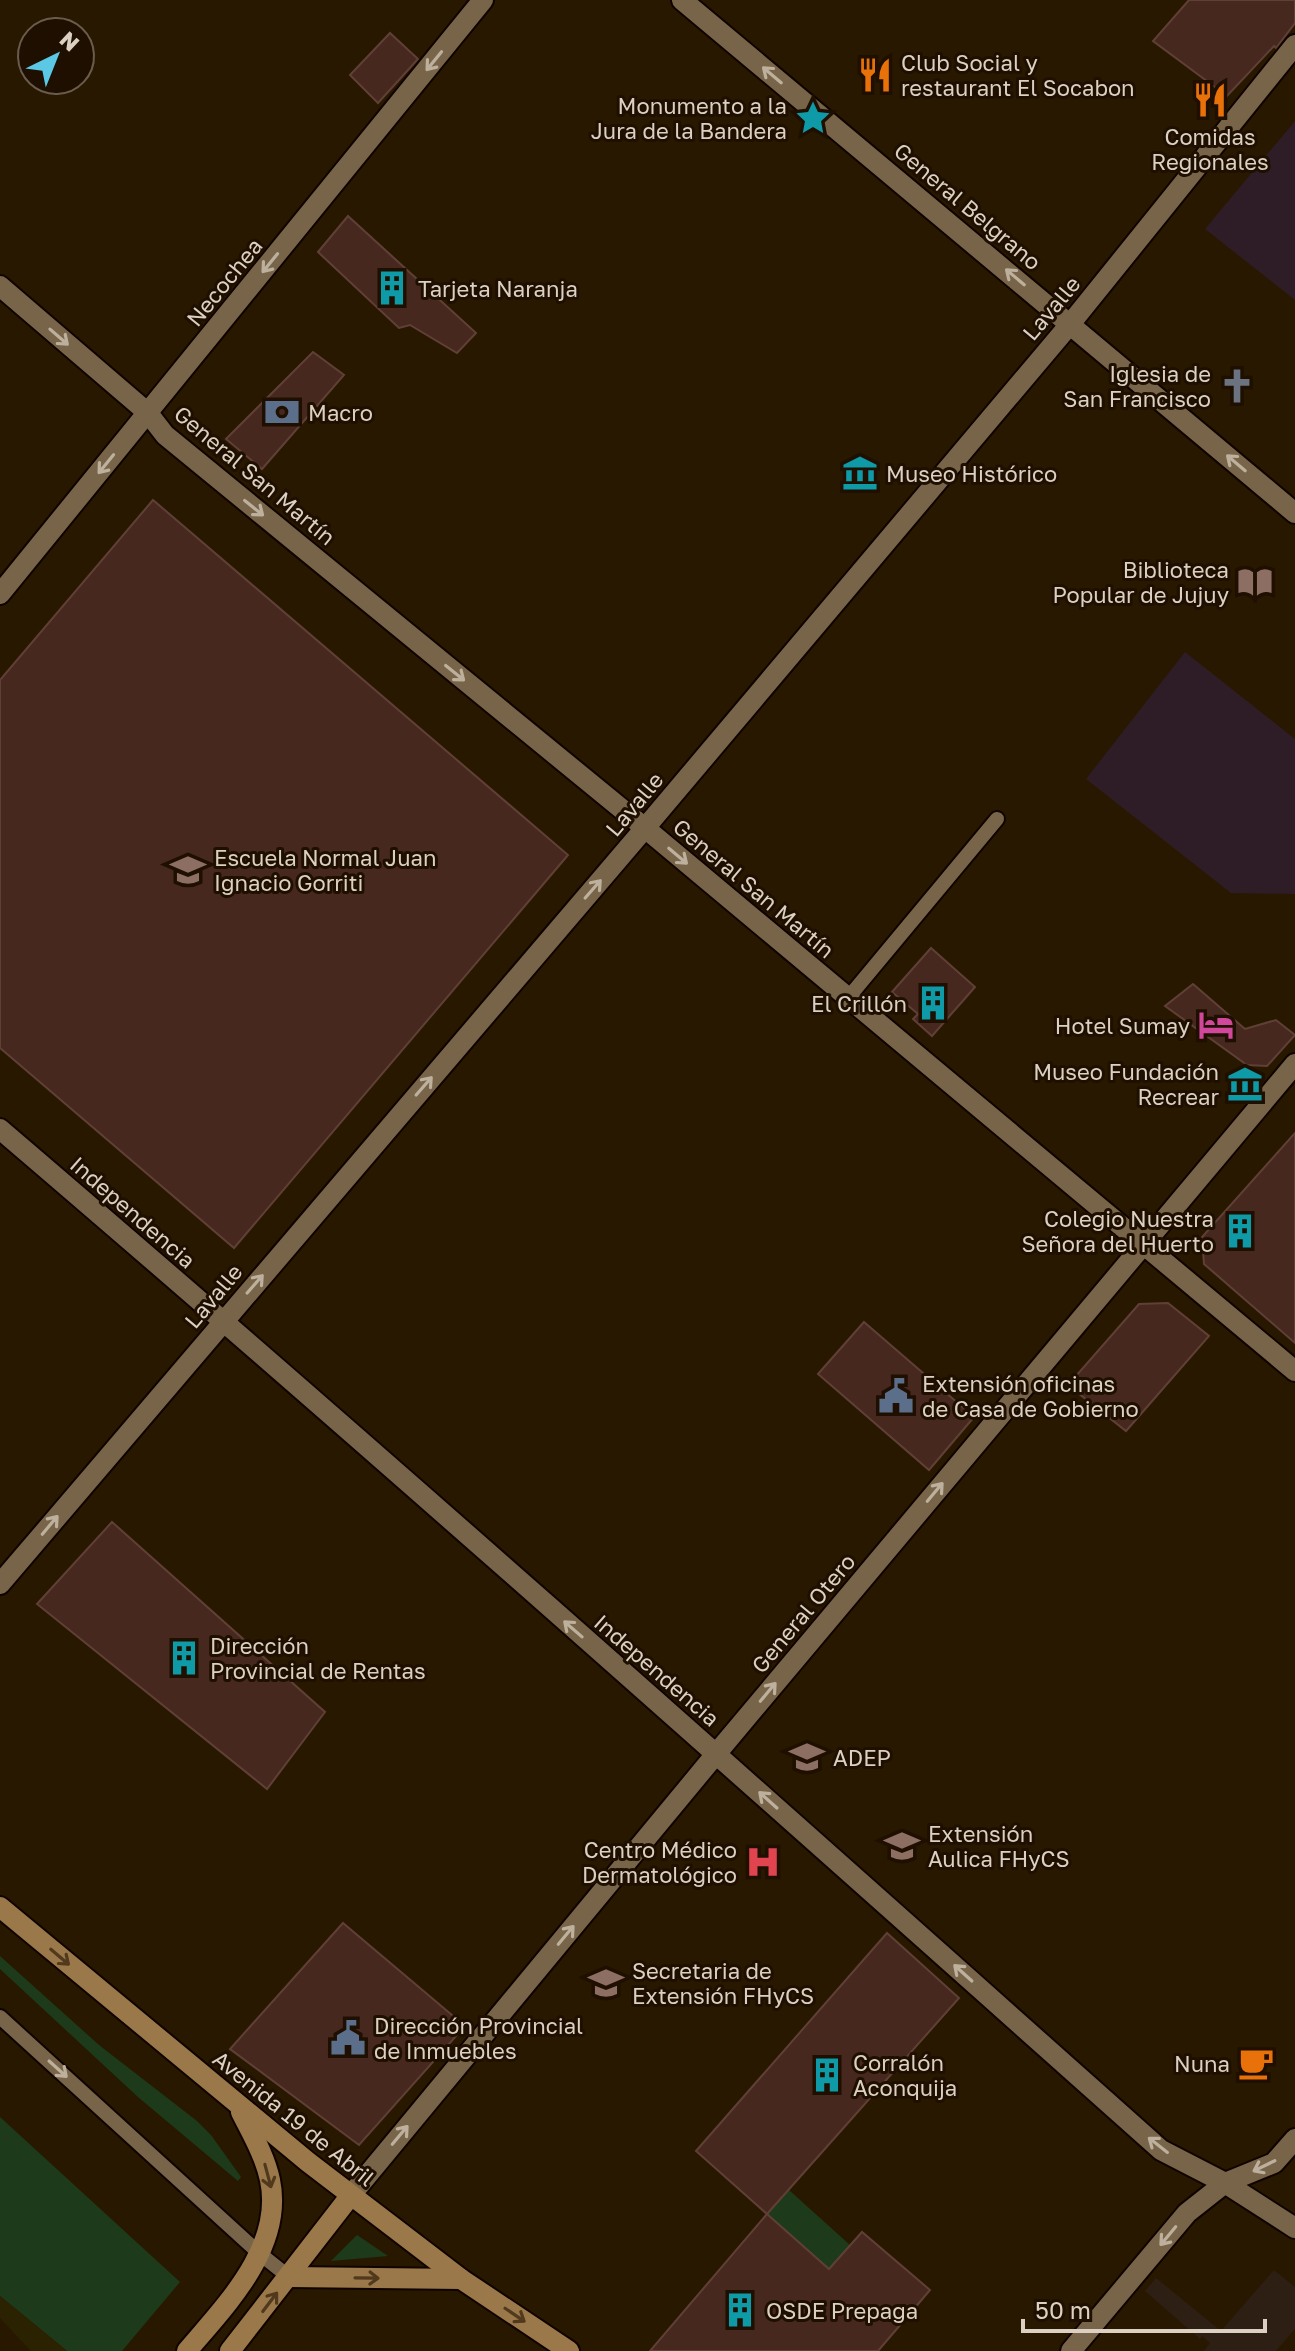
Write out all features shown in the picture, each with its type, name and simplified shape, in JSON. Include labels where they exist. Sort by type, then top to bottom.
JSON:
[{"type":"main road","name":"Avenida 19 de Abril","points":[[0,1907],[351,2195],[461,2279],[569,2351]]},
{"type":"main road","points":[[187,2351],[226,2305],[259,2253],[271,2225],[272,2195],[263,2158],[238,2104]]},
{"type":"main road","points":[[230,2351],[351,2195]]},
{"type":"main road","points":[[289,2277],[461,2279]]},
{"type":"street","name":"Necochea","points":[[0,594],[483,0]]},
{"type":"street","name":"General Belgrano","points":[[682,0],[1295,513]]},
{"type":"street","name":"Lavalle","points":[[0,1584],[1071,323],[1295,45]]},
{"type":"street","name":"General San Martín","points":[[0,286],[148,413],[165,435],[645,828],[1295,1371]]},
{"type":"street","name":"General Otero","points":[[351,2195],[1295,1064]]},
{"type":"street","name":"Independencia","points":[[0,1129],[163,1268],[716,1754],[1161,2150],[1225,2183],[1295,2228]]},
{"type":"street","points":[[1071,2351],[1187,2213],[1225,2183],[1274,2163],[1295,2139]]},
{"type":"lane","points":[[848,998],[997,819]]},
{"type":"lane","points":[[0,2017],[289,2277]]},
{"type":"shaded area","points":[[1295,121],[1295,300],[1205,229]]},
{"type":"shaded area","points":[[1185,652],[1295,739],[1295,894],[1231,893],[1086,779]]},
{"type":"shaded area","points":[[1274,2270],[1295,2287],[1295,2329],[1276,2351],[1204,2351],[1210,2343],[1202,2336],[1200,2339],[1145,2291],[1156,2278],[1221,2331]]},
{"type":"green space","points":[[0,1956],[99,2045],[197,2121],[241,2177],[238,2181],[138,2097],[0,1969]]},
{"type":"green space","points":[[0,2117],[180,2282],[122,2351],[67,2351],[0,2296]]},
{"type":"green space","points":[[789,2190],[850,2245],[829,2269],[767,2214]]},
{"type":"green space","points":[[357,2235],[388,2256],[331,2261]]},
{"type":"sand","points":[[0,2296],[67,2351],[31,2351],[0,2318]]},
{"type":"building","points":[[1189,0],[1295,0],[1295,23],[1276,48],[1274,46],[1227,96],[1153,41]]},
{"type":"building","points":[[390,33],[418,59],[378,103],[350,75]]},
{"type":"building","name":"Tarjeta Naranja","points":[[348,216],[476,333],[457,353],[410,325],[399,328],[318,252]]},
{"type":"building","name":"Macro","points":[[313,352],[344,375],[262,469],[226,439]]},
{"type":"building","name":"Escuela Normal Juan Ignacio Gorriti","points":[[153,500],[568,855],[234,1248],[0,1048],[0,680]]},
{"type":"building","name":"El Crillón","points":[[931,948],[975,987],[932,1036],[913,1019],[918,1014],[892,992]]},
{"type":"building","name":"Hotel Sumay","points":[[1193,984],[1245,1029],[1276,1020],[1295,1035],[1267,1066],[1247,1065],[1165,1006]]},
{"type":"building","name":"Colegio Nuestra Señora del Huerto","points":[[1295,1133],[1295,1343],[1204,1264],[1202,1237]]},
{"type":"building","points":[[1168,1303],[1209,1336],[1126,1431],[1068,1385],[1139,1304]]},
{"type":"building","name":"Extensión oficinas de Casa de Gobierno","points":[[864,1322],[974,1417],[929,1470],[818,1374]]},
{"type":"building","name":"Dirección Provincial de Rentas","points":[[112,1522],[325,1712],[267,1789],[37,1604]]},
{"type":"building","name":"Dirección Provincial de Inmuebles","points":[[343,1923],[465,2026],[359,2145],[230,2049]]},
{"type":"building","name":"Corralón Aconquija","points":[[887,1933],[959,1998],[767,2214],[696,2151]]},
{"type":"building","points":[[767,2214],[829,2269],[862,2232],[930,2290],[878,2351],[650,2351]]},
{"type":"place","name":"Club Social y restaurant El Socabon","points":[[875,75]]},
{"type":"place","name":"Comidas Regionales","points":[[1210,100]]},
{"type":"place","name":"Monumento a la Jura de la Bandera","points":[[813,118]]},
{"type":"place","name":"Tarjeta Naranja","points":[[392,288]]},
{"type":"place","name":"Iglesia de San Francisco","points":[[1237,386]]},
{"type":"place","name":"Macro","points":[[282,412]]},
{"type":"place","name":"Museo Histórico","points":[[860,473]]},
{"type":"place","name":"Biblioteca Popular de Jujuy","points":[[1255,582]]},
{"type":"place","name":"Escuela Normal Juan Ignacio Gorriti","points":[[188,870]]},
{"type":"place","name":"El Crillón","points":[[933,1003]]},
{"type":"place","name":"Hotel Sumay","points":[[1216,1025]]},
{"type":"place","name":"Museo Fundación Recrear","points":[[1245,1084]]},
{"type":"place","name":"Colegio Nuestra Señora del Huerto","points":[[1240,1231]]},
{"type":"place","name":"Extensión oficinas de Casa de Gobierno","points":[[896,1396]]},
{"type":"place","name":"Dirección Provincial de Rentas","points":[[184,1658]]},
{"type":"place","name":"ADEP","points":[[807,1757]]},
{"type":"place","name":"Extensión Aulica FHyCS","points":[[902,1846]]},
{"type":"place","name":"Centro Médico Dermatológico","points":[[763,1862]]},
{"type":"place","name":"Secretaria de Extensión FHyCS","points":[[606,1983]]},
{"type":"place","name":"Dirección Provincial de Inmuebles","points":[[348,2038]]},
{"type":"place","name":"Nuna","points":[[1256,2063]]},
{"type":"place","name":"Corralón Aconquija","points":[[827,2075]]},
{"type":"place","name":"OSDE Prepaga","points":[[740,2310]]}]
